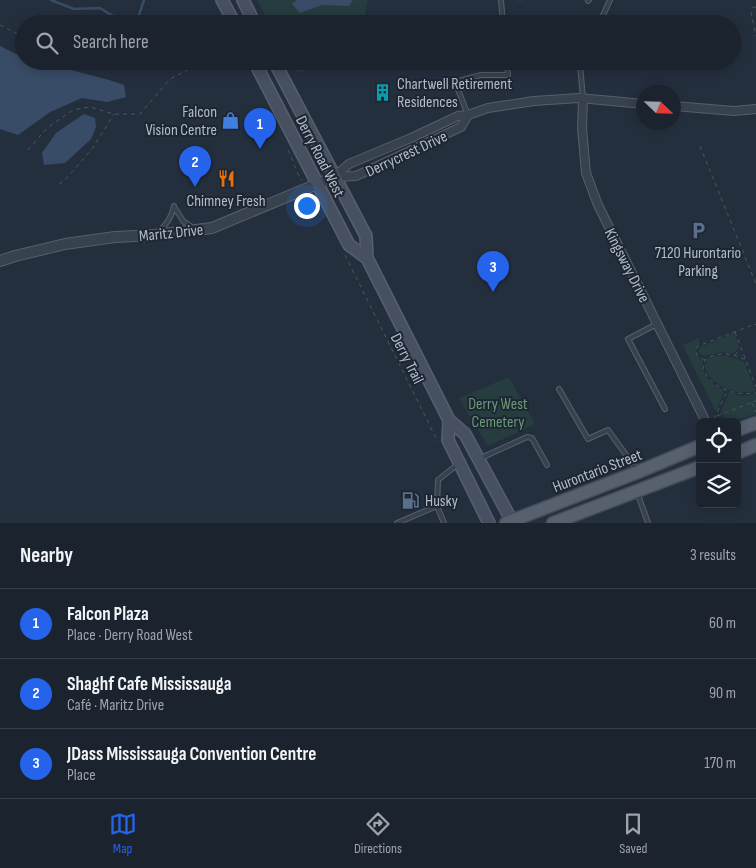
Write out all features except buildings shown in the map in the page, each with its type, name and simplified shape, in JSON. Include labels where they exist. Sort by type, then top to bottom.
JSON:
[{"type":"main road","points":[[222,0],[230,15]]},
{"type":"main road","points":[[242,0],[250,15]]},
{"type":"main road","name":"Derry Road West","points":[[259,70],[348,245],[367,258]]},
{"type":"main road","name":"Derry Road West","points":[[279,70],[366,236],[367,258],[449,420],[465,434],[510,522]]},
{"type":"main road","name":"Derry Road West","points":[[449,420],[448,440],[489,523]]},
{"type":"main road","points":[[741,428],[756,422]]},
{"type":"main road","points":[[741,451],[756,445]]},
{"type":"main road","name":"Hurontario Street","points":[[510,522],[696,448]]},
{"type":"main road","name":"Hurontario Street","points":[[553,523],[696,469]]},
{"type":"street","name":"Derrycrest Drive","points":[[334,177],[349,164],[458,116],[468,116],[488,108],[534,102],[583,99],[636,103]]},
{"type":"street","name":"Kingsway Drive","points":[[583,99],[582,128],[586,173],[598,205],[704,418]]},
{"type":"street","points":[[681,106],[734,110],[756,109]]},
{"type":"street","name":"Derrycrest Drive","points":[[334,177],[356,176],[461,127],[468,116]]},
{"type":"street","name":"Maritz Drive","points":[[0,261],[65,244],[114,237],[198,231],[230,221],[334,177]]},
{"type":"lane","points":[[501,0],[502,15]]},
{"type":"lane","points":[[603,15],[610,0]]},
{"type":"lane","points":[[468,116],[455,82],[481,75],[508,75],[508,70]]},
{"type":"lane","points":[[581,70],[583,99]]},
{"type":"lane","points":[[155,235],[168,223],[174,206],[176,212],[183,220],[198,231]]},
{"type":"lane","points":[[657,324],[628,339],[666,409]]},
{"type":"lane","points":[[559,389],[588,439],[608,430],[638,472]]},
{"type":"lane","points":[[479,459],[527,437],[532,438],[548,464]]},
{"type":"lane","points":[[444,523],[437,506],[438,480],[459,463]]},
{"type":"lane","points":[[637,491],[648,523]]},
{"type":"lane","points":[[397,523],[437,506]]},
{"type":"path","points":[[756,7],[752,8],[751,13],[756,36]]},
{"type":"path","points":[[0,25],[15,32]]},
{"type":"path","points":[[28,150],[47,128],[73,110],[90,107],[114,114],[140,114],[170,79],[187,70]]},
{"type":"path","points":[[59,184],[64,181],[92,149],[114,114]]},
{"type":"path","points":[[700,146],[756,284]]},
{"type":"path","name":"Derry Trail","points":[[344,251],[438,443]]},
{"type":"path","points":[[705,360],[697,355],[696,350],[698,346],[756,325]]},
{"type":"path","points":[[734,332],[756,387]]},
{"type":"path","points":[[734,355],[741,348]]},
{"type":"path","points":[[745,359],[734,355],[713,355],[705,360],[703,369],[710,380],[727,391],[743,394],[756,393]]},
{"type":"path","points":[[717,416],[727,391]]},
{"type":"path","points":[[717,416],[756,401]]},
{"type":"path","points":[[752,402],[756,412]]},
{"type":"green space","points":[[257,0],[368,0],[365,15],[265,15]]},
{"type":"green space","points":[[295,70],[309,70],[297,73]]},
{"type":"green space","points":[[734,333],[739,348],[733,353],[723,352],[704,356],[698,353],[700,347]]},
{"type":"green space","points":[[698,338],[700,344],[696,348],[696,352],[698,357],[703,360],[703,371],[711,382],[724,391],[716,412],[683,346]]},
{"type":"green space","points":[[713,356],[728,356],[744,362],[756,391],[733,391],[719,385],[708,374],[705,367],[707,359]]},
{"type":"green space","name":"Derry West Cemetery","points":[[509,377],[535,424],[488,446],[459,398]]},
{"type":"green space","points":[[729,392],[743,396],[756,394],[756,413],[741,418],[724,417],[720,414]]},
{"type":"water","points":[[297,0],[353,0],[349,6],[322,5],[300,13],[292,4]]},
{"type":"water","points":[[0,46],[15,54],[15,70],[71,70],[124,85],[126,97],[107,102],[82,98],[50,112],[18,135],[0,129]]},
{"type":"water","points":[[84,114],[95,118],[96,127],[91,139],[65,163],[44,165],[42,153],[56,133]]},
{"type":"waterway","points":[[51,0],[74,9],[100,8],[111,15]]},
{"type":"waterway","points":[[139,15],[144,0]]},
{"type":"place","name":"Chartwell Retirement Residences","points":[[383,92]]},
{"type":"place","name":"Falcon Vision Centre","points":[[231,120]]},
{"type":"place","name":"Falcon Plaza","points":[[260,149]]},
{"type":"place","name":"Chimney Fresh","points":[[226,179]]},
{"type":"place","name":"Shaghf Cafe Mississauga","points":[[195,187]]},
{"type":"place","name":"7120 Hurontario Parking","points":[[698,230]]},
{"type":"place","name":"JDass Mississauga Convention Centre","points":[[493,292]]},
{"type":"place","name":"Husky","points":[[411,500]]}]
